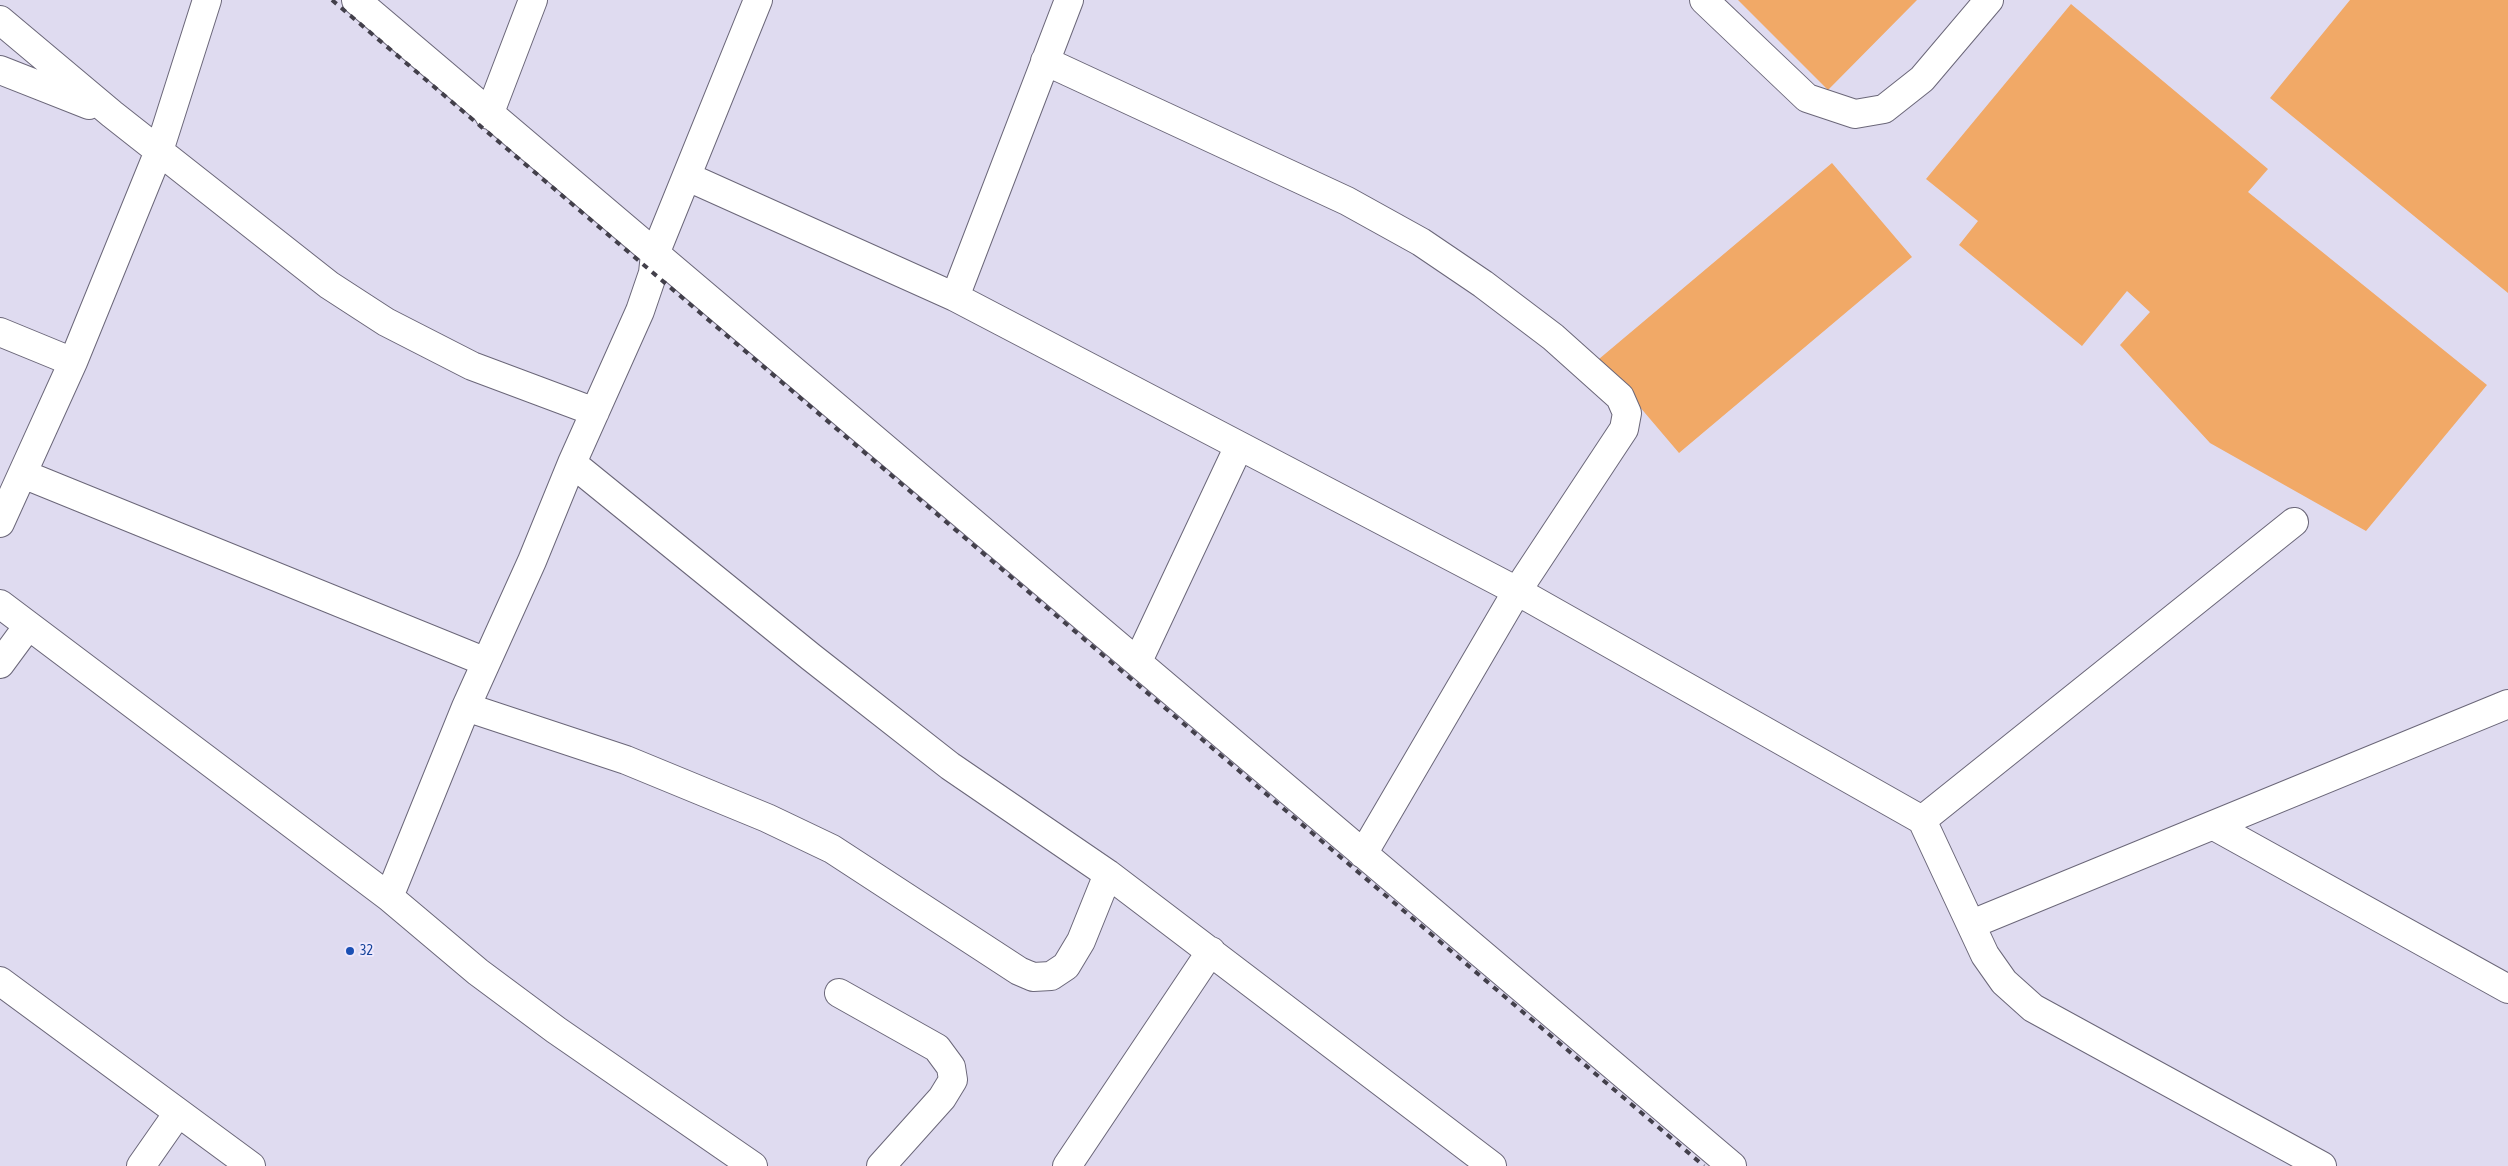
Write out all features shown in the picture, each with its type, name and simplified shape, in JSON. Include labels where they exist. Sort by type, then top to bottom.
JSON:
[{"type":"street","points":[[0,523],[73,362],[159,151],[207,0]]},
{"type":"street","points":[[356,0],[489,115],[1138,660],[1363,854],[1732,1166]]},
{"type":"street","points":[[489,115],[533,0]]},
{"type":"street","points":[[389,897],[466,707],[532,561],[594,412],[640,311],[653,273],[655,254],[688,177],[758,0]]},
{"type":"street","points":[[954,297],[1069,0]]},
{"type":"street","points":[[1704,0],[1807,98],[1855,114],[1884,109],[1922,79],[1989,0]]},
{"type":"street","points":[[0,20],[112,114],[330,285],[386,322],[472,366],[594,412]]},
{"type":"street","points":[[1045,60],[1346,201],[1421,242],[1483,284],[1553,337],[1620,397],[1627,413],[1624,429],[1517,591],[1363,854]]},
{"type":"street","points":[[0,70],[112,114]]},
{"type":"street","points":[[688,177],[954,297],[1517,591],[1922,820],[1985,955],[2000,975],[2033,1008],[2322,1166]]},
{"type":"street","points":[[0,332],[73,362]]},
{"type":"street","points":[[1138,660],[1239,446]]},
{"type":"street","points":[[572,463],[811,657],[950,766],[1108,874],[1492,1166]]},
{"type":"street","points":[[23,474],[486,662]]},
{"type":"street","points":[[1922,820],[2294,522]]},
{"type":"street","points":[[0,604],[389,897],[478,972],[556,1030],[753,1166]]},
{"type":"street","points":[[0,664],[28,626]]},
{"type":"street","points":[[1972,924],[2508,704]]},
{"type":"street","points":[[466,707],[626,760],[767,818],[832,849],[1019,971],[1033,977],[1051,976],[1066,966],[1081,941],[1108,874]]},
{"type":"street","points":[[2214,826],[2508,989]]},
{"type":"street","points":[[1067,1166],[1211,951]]},
{"type":"street","points":[[0,981],[251,1166]]},
{"type":"street","points":[[839,993],[937,1048],[951,1067],[953,1080],[942,1098],[881,1166]]},
{"type":"street","points":[[142,1166],[178,1113]]},
{"type":"building","points":[[1738,0],[1917,0],[1828,90]]},
{"type":"building","points":[[2350,0],[2508,0],[2508,293],[2270,98]]},
{"type":"building","points":[[2071,4],[2268,169],[2248,192],[2487,385],[2366,531],[2210,443],[2120,345],[2150,312],[2127,291],[2082,346],[1959,245],[1978,221],[1926,179]]},
{"type":"building","points":[[1832,163],[1912,257],[1679,453],[1599,359]]},
{"type":"railway","points":[[332,0],[1704,1166]]},
{"type":"place","name":"32","points":[[350,951]]}]
